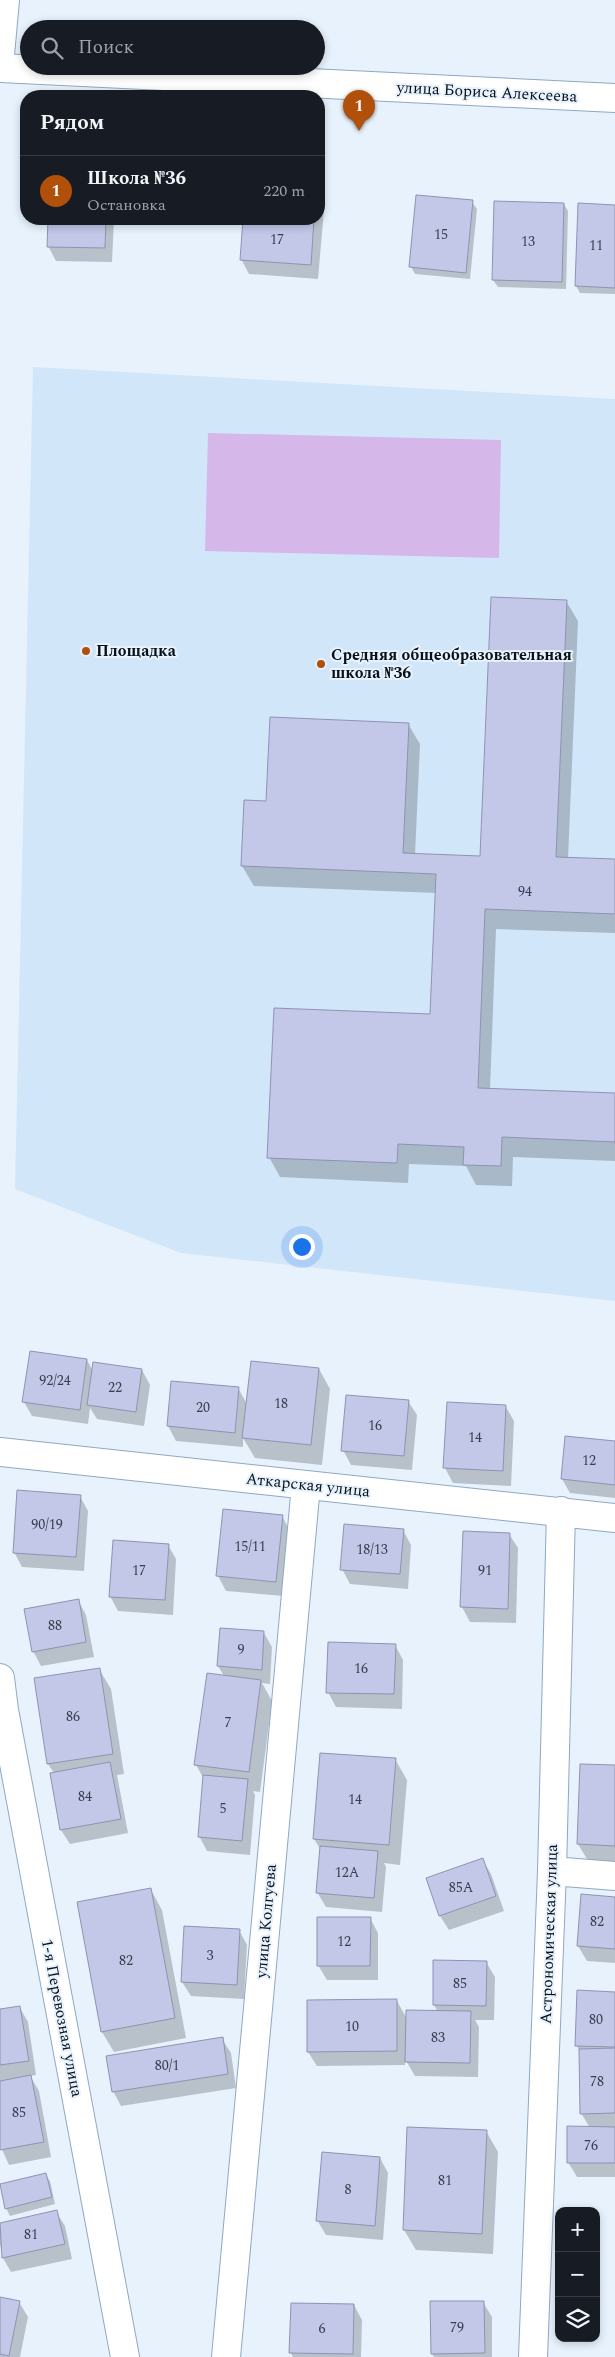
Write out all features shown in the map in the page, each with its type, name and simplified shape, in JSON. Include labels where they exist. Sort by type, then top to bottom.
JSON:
[{"type":"street","points":[[0,55],[5,0]]},
{"type":"street","name":"улица Бориса Алексеева","points":[[0,68],[20,69]]},
{"type":"street","name":"улица Бориса Алексеева","points":[[144,75],[615,98]]},
{"type":"street","name":"Аткарская улица","points":[[0,1452],[615,1518]]},
{"type":"street","name":"улица Колгуева","points":[[226,2357],[306,1485]]},
{"type":"street","name":"Астрономическая улица","points":[[533,2357],[552,1871],[561,1511]]},
{"type":"street","name":"1-я Перевозная улица","points":[[0,1678],[2,1710],[125,2357]]},
{"type":"street","points":[[552,1871],[615,1876]]},
{"type":"shaded area","name":"Средняя общеобразовательная школа №36","points":[[33,367],[615,399],[615,1301],[181,1253],[15,1189]]},
{"type":"shaded area","points":[[208,433],[501,440],[499,558],[205,551]]},
{"type":"building","points":[[416,195],[473,200],[466,273],[409,267]]},
{"type":"building","points":[[494,201],[564,203],[562,282],[492,280]]},
{"type":"building","points":[[578,203],[615,205],[615,288],[575,286]]},
{"type":"building","points":[[48,225],[106,225],[105,248],[47,247]]},
{"type":"building","points":[[243,225],[314,225],[311,265],[240,260]]},
{"type":"building","points":[[491,597],[567,600],[556,857],[615,859],[615,914],[485,909],[478,1088],[615,1093],[615,1142],[502,1137],[501,1166],[463,1165],[464,1147],[398,1144],[397,1163],[267,1158],[274,1008],[430,1014],[436,874],[241,866],[244,800],[266,801],[270,717],[409,723],[403,853],[480,856]]},
{"type":"building","points":[[30,1351],[87,1359],[80,1410],[22,1402]]},
{"type":"building","points":[[251,1361],[319,1368],[311,1445],[242,1438]]},
{"type":"building","points":[[93,1362],[142,1369],[136,1412],[87,1405]]},
{"type":"building","points":[[171,1381],[239,1387],[235,1433],[167,1426]]},
{"type":"building","points":[[346,1395],[409,1400],[404,1456],[341,1451]]},
{"type":"building","points":[[447,1402],[506,1405],[503,1471],[443,1468]]},
{"type":"building","points":[[565,1436],[615,1441],[615,1485],[561,1479]]},
{"type":"building","points":[[17,1490],[81,1495],[76,1557],[13,1553]]},
{"type":"building","points":[[223,1509],[283,1515],[276,1582],[216,1576]]},
{"type":"building","points":[[344,1524],[404,1529],[400,1574],[340,1570]]},
{"type":"building","points":[[463,1531],[510,1533],[508,1609],[460,1607]]},
{"type":"building","points":[[113,1540],[169,1544],[165,1600],[109,1597]]},
{"type":"building","points":[[79,1599],[86,1642],[32,1652],[24,1609]]},
{"type":"building","points":[[220,1628],[264,1631],[262,1670],[217,1666]]},
{"type":"building","points":[[328,1642],[396,1644],[394,1694],[326,1693]]},
{"type":"building","points":[[100,1668],[113,1754],[47,1764],[34,1678]]},
{"type":"building","points":[[207,1673],[261,1680],[249,1772],[194,1765]]},
{"type":"building","points":[[320,1753],[396,1758],[389,1845],[313,1839]]},
{"type":"building","points":[[110,1762],[121,1819],[60,1830],[50,1773]]},
{"type":"building","points":[[580,1764],[615,1765],[615,1846],[577,1844]]},
{"type":"building","points":[[203,1775],[248,1779],[242,1841],[198,1837]]},
{"type":"building","points":[[320,1846],[378,1851],[374,1898],[316,1893]]},
{"type":"building","points":[[483,1858],[496,1896],[439,1916],[426,1878]]},
{"type":"building","points":[[151,1888],[175,2018],[101,2032],[77,1902]]},
{"type":"building","points":[[581,1894],[615,1897],[615,1949],[577,1946]]},
{"type":"building","points":[[317,1917],[371,1917],[370,1966],[317,1966]]},
{"type":"building","points":[[184,1926],[240,1929],[237,1985],[181,1982]]},
{"type":"building","points":[[433,1960],[487,1961],[486,2006],[433,2005]]},
{"type":"building","points":[[577,1990],[615,1992],[615,2047],[575,2046]]},
{"type":"building","points":[[397,1999],[397,2051],[307,2052],[307,2000]]},
{"type":"building","points":[[20,2006],[29,2061],[0,2065],[0,2009]]},
{"type":"building","points":[[406,2010],[471,2011],[470,2063],[405,2062]]},
{"type":"building","points":[[223,2037],[228,2074],[112,2092],[106,2056]]},
{"type":"building","points":[[615,2048],[615,2113],[580,2114],[579,2049]]},
{"type":"building","points":[[31,2075],[44,2142],[0,2150],[0,2081]]},
{"type":"building","points":[[567,2126],[615,2127],[615,2163],[567,2163]]},
{"type":"building","points":[[407,2127],[487,2130],[482,2234],[403,2230]]},
{"type":"building","points":[[322,2152],[380,2157],[375,2226],[316,2221]]},
{"type":"building","points":[[46,2173],[52,2197],[5,2209],[0,2184]]},
{"type":"building","points":[[57,2210],[65,2244],[2,2258],[0,2223]]},
{"type":"building","points":[[0,2297],[20,2301],[9,2356],[0,2354]]},
{"type":"building","points":[[430,2301],[484,2301],[485,2353],[431,2354]]},
{"type":"building","points":[[291,2303],[354,2304],[353,2354],[289,2353]]},
{"type":"place","name":"Школа №36","points":[[359,131]]},
{"type":"place","name":"Площадка","points":[[86,651]]},
{"type":"place","name":"Средняя общеобразовательная школа №36","points":[[321,664]]}]
